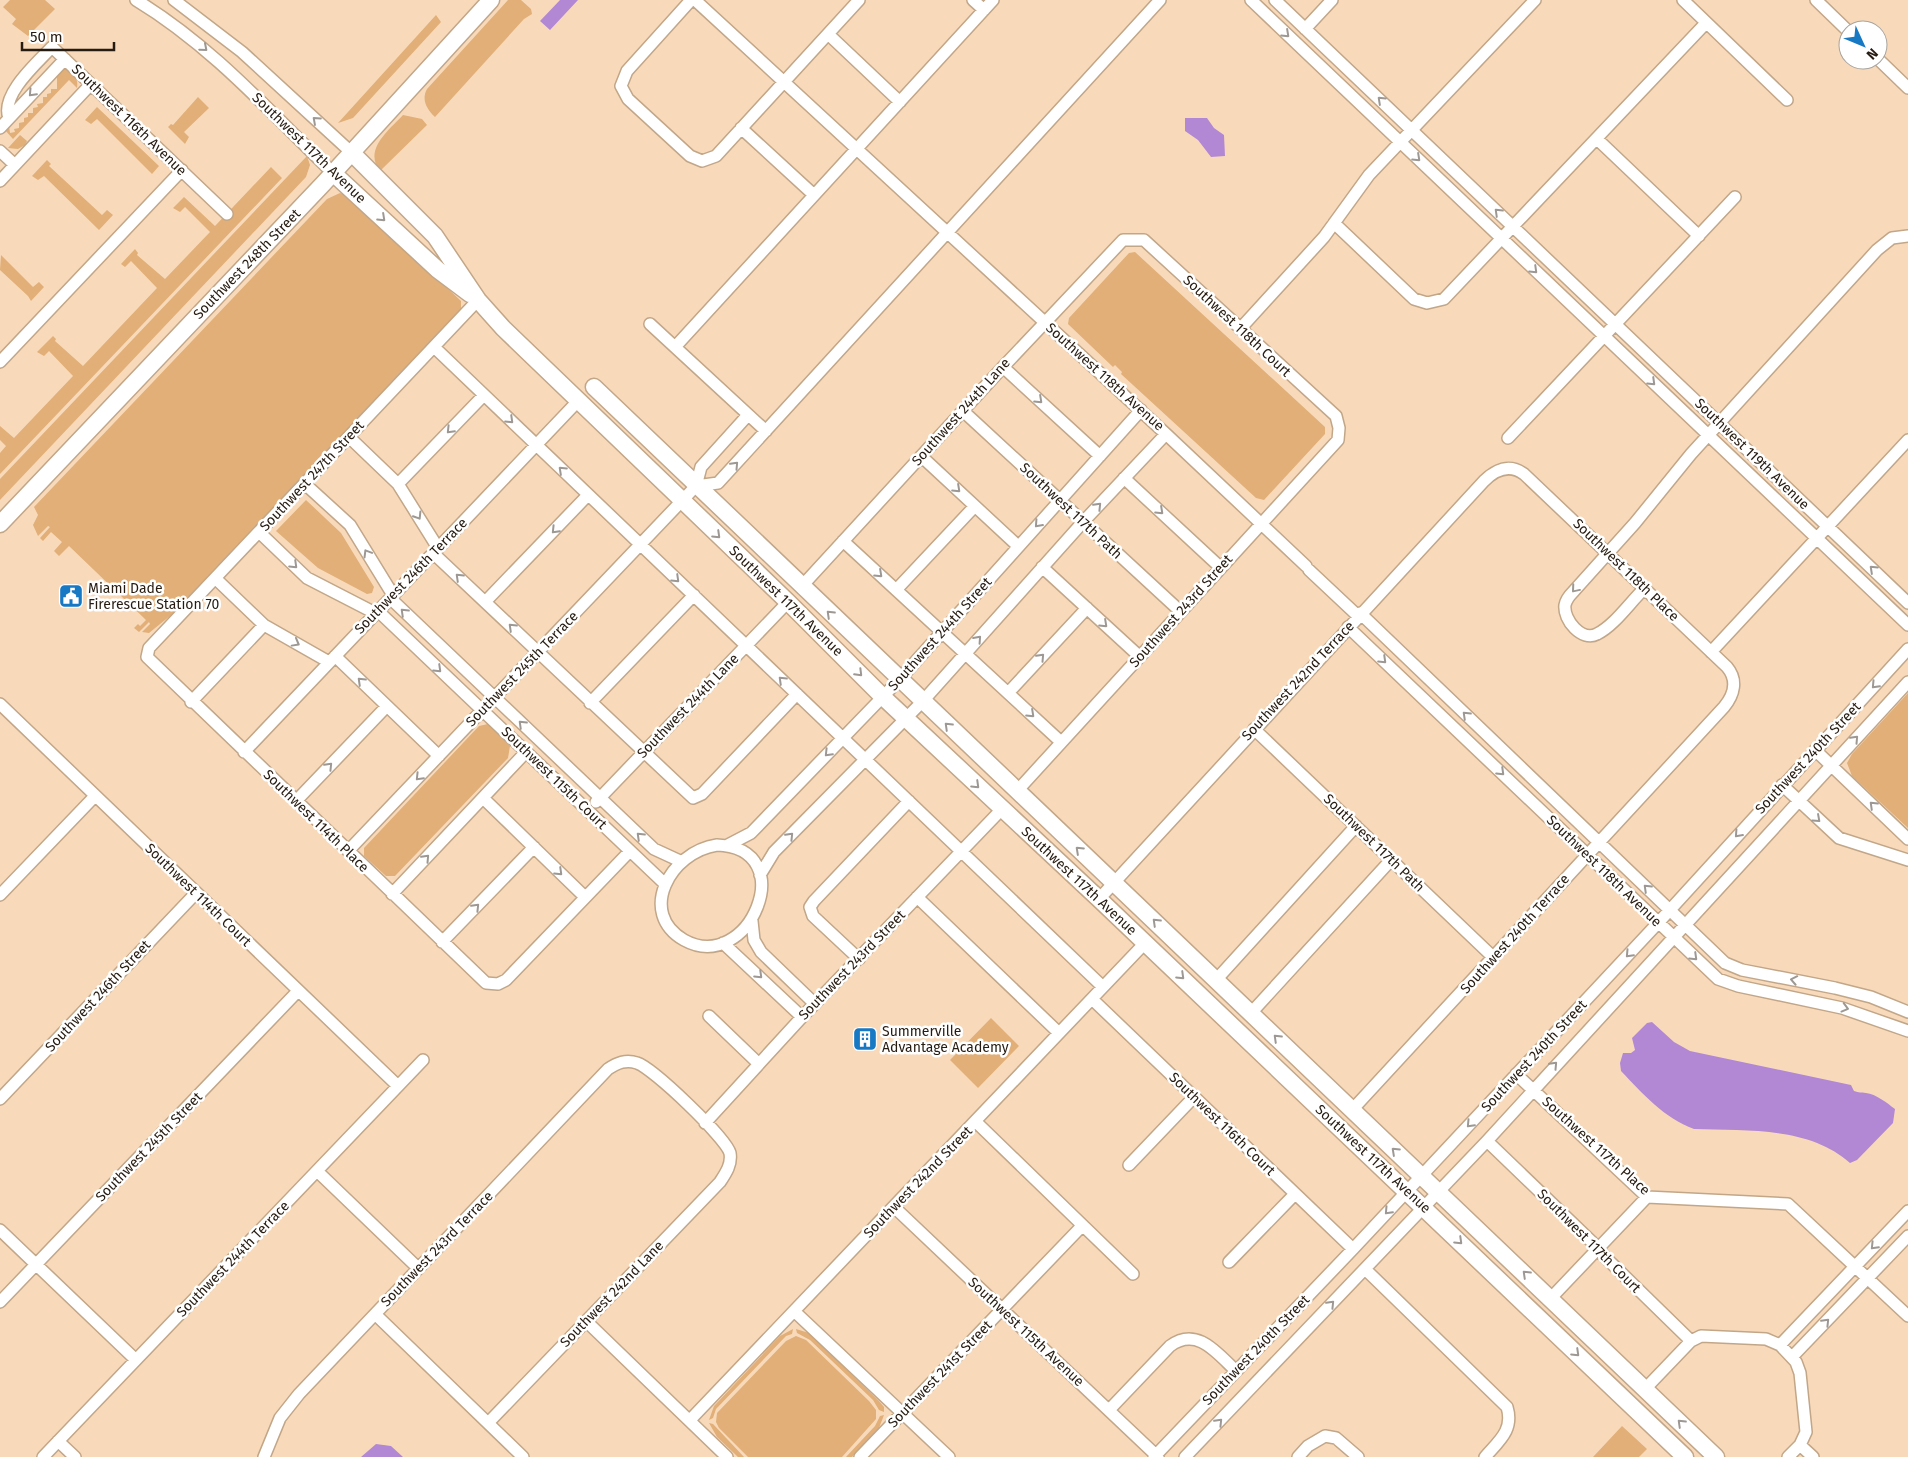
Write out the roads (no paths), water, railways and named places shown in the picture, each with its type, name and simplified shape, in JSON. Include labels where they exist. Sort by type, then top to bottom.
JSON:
[{"type":"street","name":"Southwest 117th Avenue","points":[[136,0],[189,35],[218,60],[333,173],[438,270],[478,300]]},
{"type":"street","name":"Southwest 117th Avenue","points":[[174,0],[242,52],[352,153],[432,232],[478,300],[503,328],[788,602],[883,697],[1099,899],[1685,1457]]},
{"type":"street","name":"Southwest 248th Street","points":[[0,524],[352,153],[491,0]]},
{"type":"street","points":[[691,0],[626,71],[621,86],[628,100],[690,156],[699,160],[706,160],[716,156],[859,0]]},
{"type":"street","name":"Southwest 118th Avenue","points":[[695,0],[1261,522],[1731,967],[1844,990],[1871,997],[1908,1012]]},
{"type":"street","points":[[973,0],[984,10]]},
{"type":"street","points":[[675,347],[994,0]]},
{"type":"street","points":[[748,415],[701,466],[696,486],[718,483],[1160,0]]},
{"type":"street","points":[[1251,0],[1908,625]]},
{"type":"street","name":"Southwest 119th Avenue","points":[[1275,0],[1908,602]]},
{"type":"street","points":[[1305,29],[1332,0]]},
{"type":"street","points":[[1240,329],[1312,251],[1334,224],[1360,186],[1535,0]]},
{"type":"street","points":[[1682,0],[1787,100]]},
{"type":"street","points":[[1816,0],[1838,21]]},
{"type":"street","points":[[1334,224],[1418,301],[1427,303],[1441,301],[1448,297],[1706,22]]},
{"type":"street","points":[[828,34],[900,102]]},
{"type":"street","name":"Southwest 116th Avenue","points":[[8,118],[6,110],[7,98],[52,47],[227,214]]},
{"type":"street","points":[[0,128],[65,59]]},
{"type":"street","points":[[1888,69],[1908,88]]},
{"type":"street","points":[[0,181],[91,84]]},
{"type":"street","points":[[742,128],[814,195]]},
{"type":"street","points":[[1597,139],[1699,236]]},
{"type":"street","points":[[0,151],[15,165]]},
{"type":"street","points":[[0,362],[182,170]]},
{"type":"street","points":[[1508,438],[1735,197]]},
{"type":"street","points":[[1645,588],[1607,627],[1596,635],[1584,635],[1577,630],[1566,615],[1565,602],[1708,435],[1883,244],[1896,237],[1908,236]]},
{"type":"street","name":"Southwest 118th Court","points":[[1123,240],[1143,239],[1337,417],[1339,428]]},
{"type":"street","name":"Southwest 244th Lane","points":[[802,586],[1003,366],[1123,240]]},
{"type":"street","name":"Southwest 247th Street","points":[[147,654],[149,648],[478,300]]},
{"type":"street","points":[[650,324],[766,431]]},
{"type":"street","points":[[434,347],[1103,986]]},
{"type":"street","points":[[1003,366],[1100,456]]},
{"type":"street","name":"Southwest 117th Avenue","points":[[594,387],[1016,792],[1115,883],[1716,1457]]},
{"type":"street","points":[[398,484],[484,395]]},
{"type":"street","name":"Southwest 246th Terrace","points":[[244,752],[578,401]]},
{"type":"street","name":"Southwest 244th Street","points":[[728,845],[751,833],[883,697],[939,630],[1141,410]]},
{"type":"street","name":"Southwest 117th Path","points":[[963,411],[1180,611]]},
{"type":"street","name":"Southwest 243rd Street","points":[[1016,792],[1338,440],[1339,428]]},
{"type":"street","points":[[760,875],[774,852],[967,655],[1042,567],[1166,434]]},
{"type":"street","points":[[349,437],[398,484],[436,550],[485,602],[688,796],[698,798],[797,694]]},
{"type":"street","points":[[1711,652],[1908,440]]},
{"type":"street","points":[[921,456],[1018,546]]},
{"type":"street","name":"Southwest 118th Place","points":[[1502,469],[1513,469],[1524,474],[1645,588],[1731,672],[1734,689]]},
{"type":"street","name":"Southwest 242nd Terrace","points":[[1099,899],[1484,481],[1493,472],[1502,469]]},
{"type":"street","points":[[1124,478],[1220,568]]},
{"type":"street","name":"Southwest 115th Court","points":[[305,484],[350,525],[391,596],[654,849],[680,862]]},
{"type":"street","name":"Southwest 245th Terrace","points":[[348,851],[696,486]]},
{"type":"street","points":[[485,602],[588,495]]},
{"type":"street","points":[[896,590],[974,506]]},
{"type":"street","name":"Southwest 115th Court","points":[[259,532],[307,578],[377,612],[480,713],[526,752],[665,884]]},
{"type":"street","points":[[844,541],[1061,742]]},
{"type":"street","points":[[1042,567],[1139,656]]},
{"type":"street","points":[[215,578],[264,625],[332,659],[387,706],[439,756]]},
{"type":"street","points":[[590,703],[694,595]]},
{"type":"street","name":"Southwest 244th Lane","points":[[588,811],[788,602]]},
{"type":"street","points":[[1008,693],[1087,608]]},
{"type":"street","points":[[191,702],[264,625]]},
{"type":"street","name":"Southwest 118th Avenue","points":[[1348,627],[1715,977],[1725,982],[1842,1008],[1908,1031]]},
{"type":"street","name":"Southwest 240th Street","points":[[1156,1456],[1670,911],[1782,785],[1908,649]]},
{"type":"street","name":"Southwest 114th Place","points":[[147,654],[152,664],[191,702],[483,981],[490,984],[500,984],[506,980],[586,897]]},
{"type":"street","name":"Southwest 240th Street","points":[[1185,1457],[1439,1192],[1908,682]]},
{"type":"street","name":"Southwest 240th Terrace","points":[[1352,1110],[1724,707],[1730,700],[1734,689]]},
{"type":"street","name":"Southwest 114th Court","points":[[0,704],[398,1086]]},
{"type":"street","points":[[296,802],[387,706]]},
{"type":"street","name":"Southwest 117th Path","points":[[1254,729],[1493,957]]},
{"type":"street","points":[[1782,785],[1839,838],[1902,858],[1906,837],[1815,750]]},
{"type":"street","points":[[392,894],[526,752]]},
{"type":"street","points":[[0,895],[95,796]]},
{"type":"street","points":[[483,798],[586,897],[630,851]]},
{"type":"street","points":[[859,959],[818,922],[810,912],[810,907],[909,802]]},
{"type":"street","name":"Southwest 243rd Street","points":[[705,1123],[802,1017],[1002,809]]},
{"type":"street","points":[[1216,980],[1356,826]]},
{"type":"street","points":[[728,845],[739,848],[751,858],[760,875],[761,898],[752,920],[738,934],[723,943],[701,945],[687,942],[677,935],[668,923],[664,913],[665,884],[680,862],[701,848],[728,845]]},
{"type":"street","points":[[442,942],[534,847]]},
{"type":"street","points":[[1251,1013],[1392,860]]},
{"type":"street","name":"Southwest 246th Street","points":[[0,1099],[196,892]]},
{"type":"street","points":[[918,897],[1059,1033]]},
{"type":"street","points":[[752,920],[754,940],[761,952],[815,1004]]},
{"type":"street","points":[[723,943],[802,1017]]},
{"type":"street","name":"Southwest 242nd Street","points":[[690,1420],[1145,943]]},
{"type":"street","name":"Southwest 245th Street","points":[[0,1302],[298,991]]},
{"type":"street","name":"Southwest 116th Court","points":[[1092,999],[1353,1249]]},
{"type":"street","points":[[709,1016],[759,1064]]},
{"type":"street","name":"Southwest 244th Terrace","points":[[43,1457],[422,1060]]},
{"type":"street","name":"Southwest 243rd Terrace","points":[[264,1457],[274,1430],[289,1406],[608,1070],[622,1061],[630,1061],[653,1072],[705,1123]]},
{"type":"street","name":"Southwest 117th Place","points":[[1516,1074],[1647,1197],[1788,1204],[1908,1316]]},
{"type":"street","points":[[1129,1165],[1194,1097]]},
{"type":"street","points":[[976,1122],[1133,1274]]},
{"type":"street","name":"Southwest 242nd Lane","points":[[488,1423],[720,1182],[730,1162],[727,1146],[705,1123]]},
{"type":"street","name":"Southwest 117th Court","points":[[1486,1141],[1692,1341]]},
{"type":"street","points":[[317,1171],[418,1268]]},
{"type":"street","points":[[1229,1262],[1295,1194]]},
{"type":"street","points":[[1551,1298],[1647,1197]]},
{"type":"street","name":"Southwest 115th Avenue","points":[[894,1207],[1156,1456]]},
{"type":"street","points":[[1780,1345],[1908,1211]]},
{"type":"street","name":"Southwest 241st Street","points":[[860,1457],[1082,1226]]},
{"type":"street","points":[[0,1230],[136,1360]]},
{"type":"street","points":[[1792,1357],[1908,1236]]},
{"type":"street","points":[[1365,1268],[1504,1402],[1510,1414],[1510,1424],[1505,1436],[1486,1457]]},
{"type":"street","points":[[794,1311],[949,1457]]},
{"type":"street","points":[[375,1314],[523,1457]]},
{"type":"street","points":[[586,1321],[727,1457]]},
{"type":"street","points":[[1646,1389],[1692,1341],[1707,1335],[1766,1339],[1780,1345],[1792,1357],[1800,1373],[1806,1425],[1806,1432],[1800,1445],[1788,1457]]},
{"type":"street","points":[[1109,1410],[1170,1346],[1186,1339],[1199,1340],[1236,1371]]},
{"type":"street","points":[[1298,1457],[1319,1438],[1331,1436],[1342,1442],[1358,1457]]},
{"type":"street","points":[[58,1441],[75,1457]]},
{"type":"street","points":[[1800,1445],[1813,1457]]},
{"type":"place","name":"Miami Dade Firerescue Station 70","points":[[71,596]]},
{"type":"place","name":"Summerville Advantage Academy","points":[[865,1039]]}]
